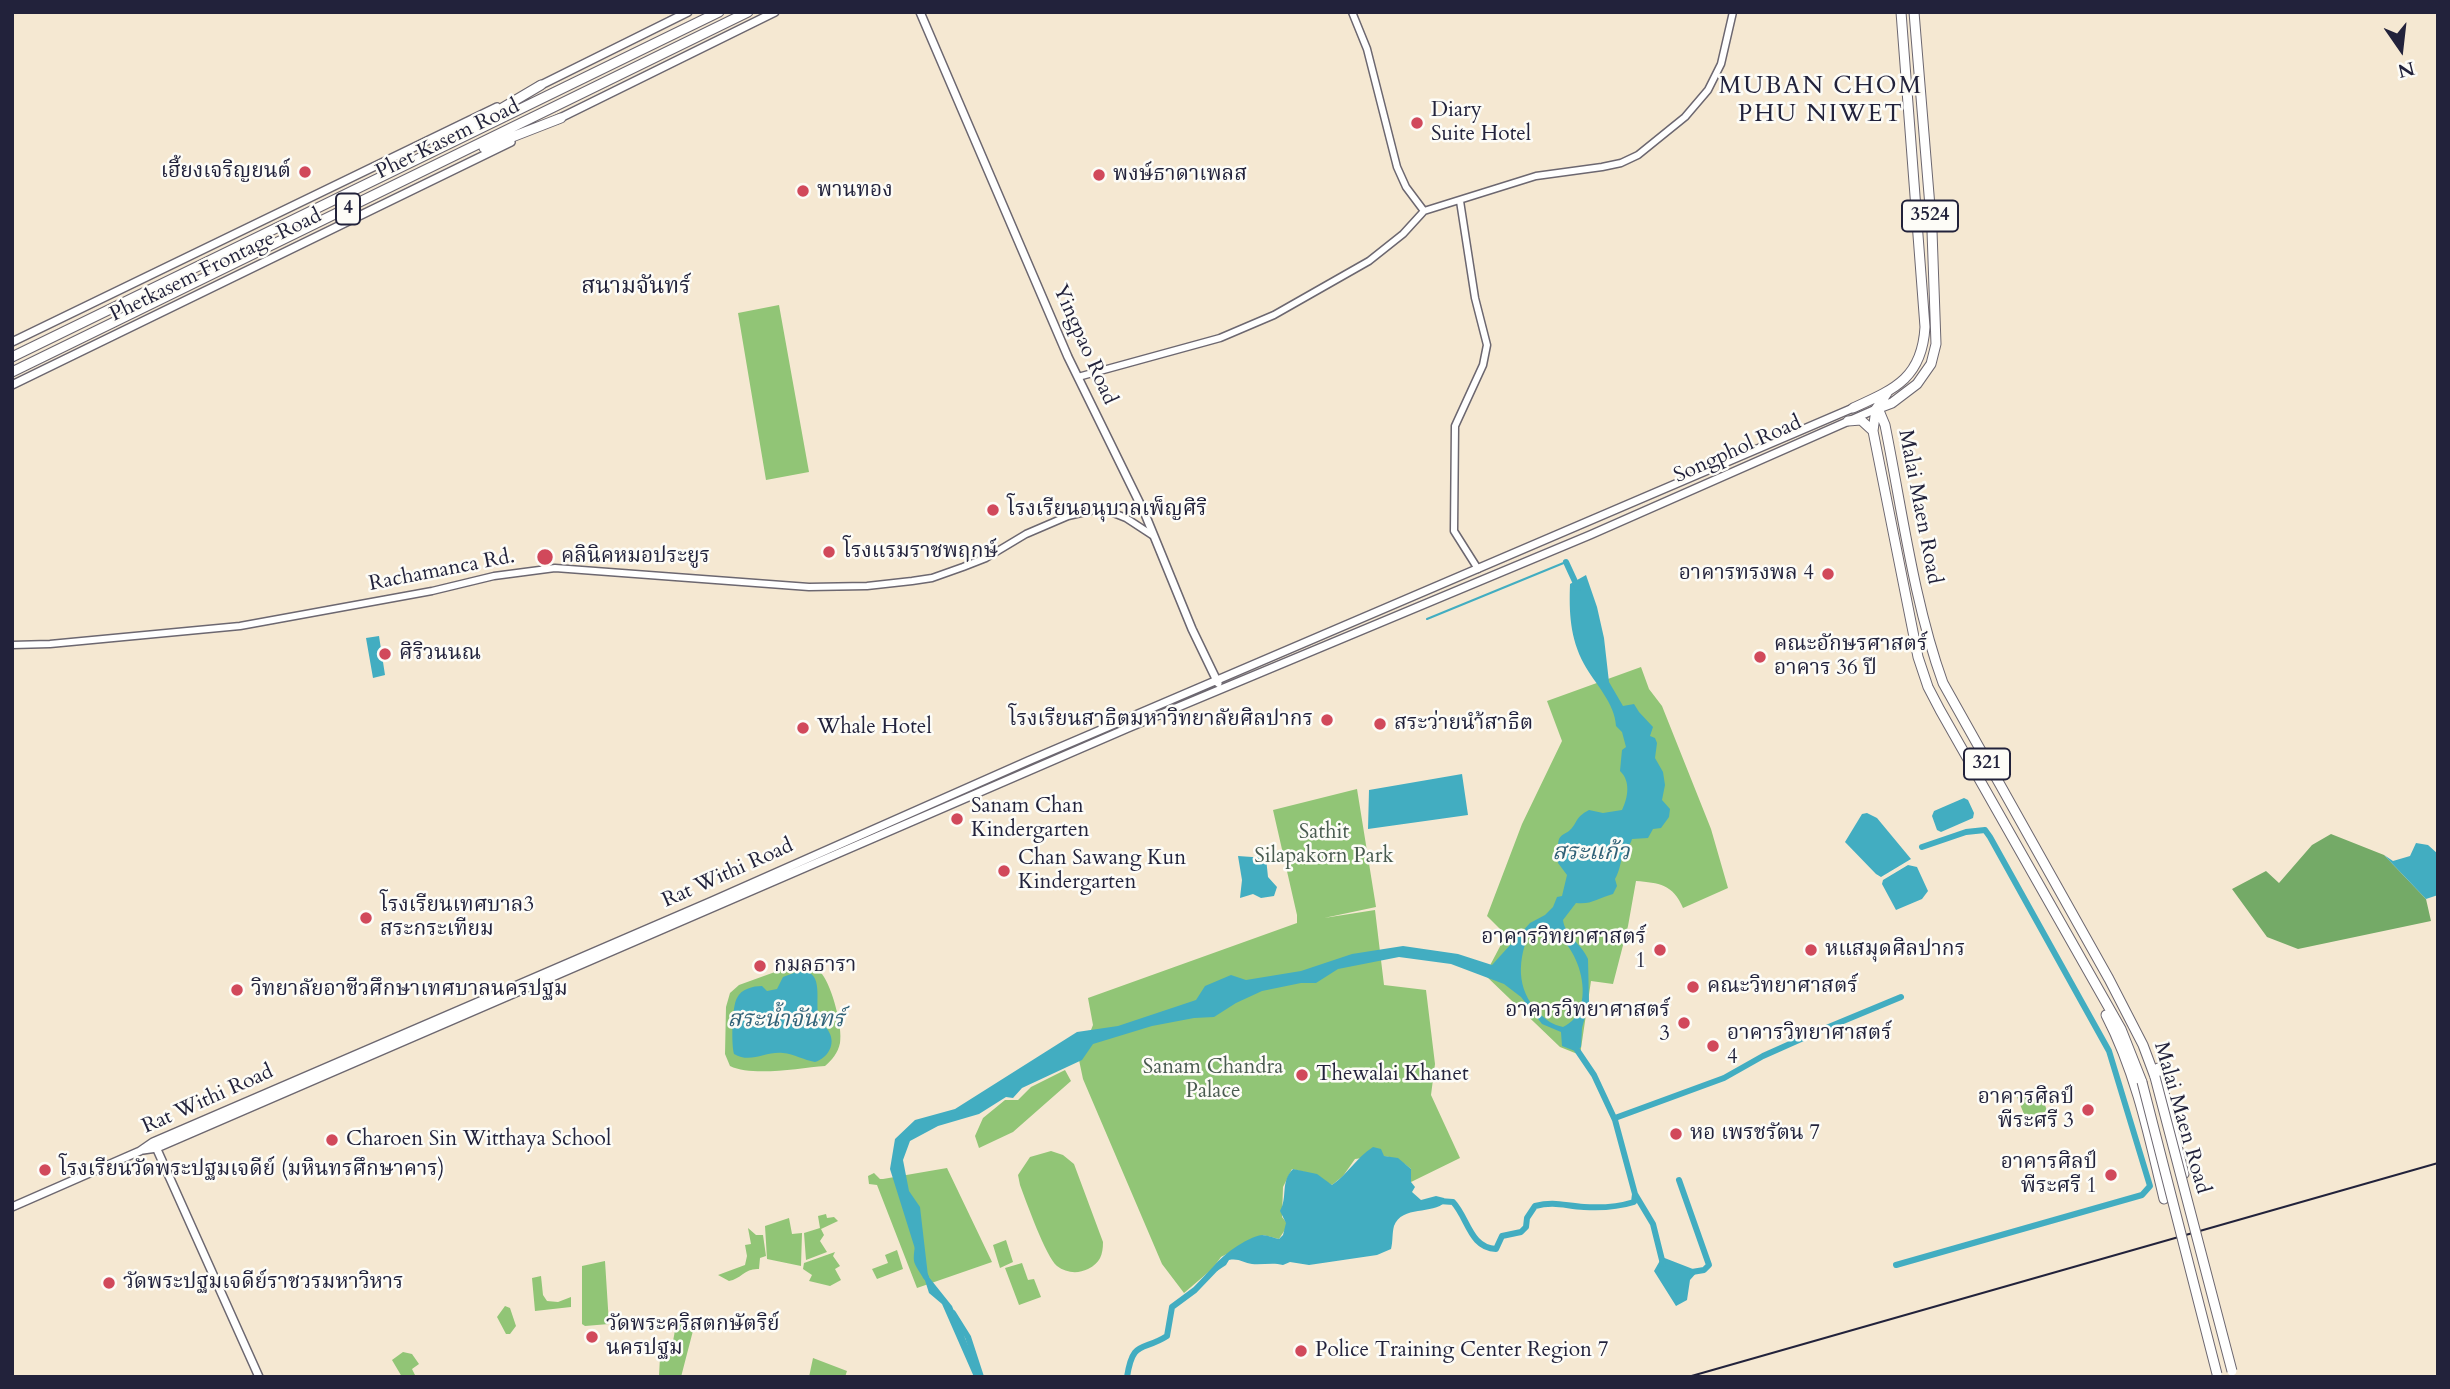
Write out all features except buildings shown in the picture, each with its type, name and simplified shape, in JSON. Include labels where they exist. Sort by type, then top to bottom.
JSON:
[{"type":"highway","name":"Phet Kasem Road","points":[[12,358],[719,12]]},
{"type":"highway","name":"Phet Kasem Road","points":[[12,372],[748,12]]},
{"type":"highway","name":"Songphol Road","points":[[1853,408],[1887,393],[1911,372],[1923,351],[1925,327],[1901,12]]},
{"type":"highway","name":"Songphol Road","points":[[1876,409],[1892,403],[1911,390],[1931,364],[1936,344],[1931,231],[1914,12]]},
{"type":"highway","points":[[414,160],[541,85]]},
{"type":"highway","points":[[422,173],[561,118]]},
{"type":"highway","points":[[1853,408],[1862,406],[1876,409],[1887,393]]},
{"type":"highway","points":[[1885,425],[1892,403]]},
{"type":"highway","name":"Malai Maen Road","points":[[1876,409],[1885,425],[1935,662],[1943,683],[2132,1021],[2155,1077],[2233,1374]]},
{"type":"highway","name":"Malai Maen Road","points":[[1876,409],[1873,431],[1917,657],[1928,687],[2121,1029],[2142,1082],[2218,1376]]},
{"type":"highway","points":[[1848,421],[1861,420],[1873,431]]},
{"type":"highway","points":[[2078,924],[2098,949],[2148,1042],[2167,1099],[2193,1210]]},
{"type":"highway","points":[[2094,982],[2136,1084],[2164,1199]]},
{"type":"main road","name":"Phetkasem Frontage Road","points":[[12,342],[688,12]]},
{"type":"main road","name":"Phetkasem Frontage Road","points":[[12,385],[775,12]]},
{"type":"main road","name":"Yingpao Road","points":[[920,12],[1078,377],[1145,514],[1222,689]]},
{"type":"main road","name":"Songphol Road","points":[[1216,680],[1853,408]]},
{"type":"main road","name":"Songphol Road","points":[[1222,689],[1478,582],[1876,409]]},
{"type":"main road","points":[[1475,570],[1478,582]]},
{"type":"main road","name":"Rat Withi Road","points":[[879,831],[1216,680]]},
{"type":"main road","name":"Rat Withi Road","points":[[12,1207],[712,901],[1222,689]]},
{"type":"main road","points":[[155,1145],[259,1377]]},
{"type":"street","points":[[1352,12],[1367,49],[1397,167],[1406,187],[1424,211]]},
{"type":"street","points":[[1078,377],[1220,338],[1274,315],[1369,261],[1403,234],[1424,211],[1544,174],[1602,167],[1621,163],[1637,155],[1685,117],[1708,90],[1721,64],[1732,12]]},
{"type":"street","points":[[1460,201],[1475,298],[1488,345],[1483,365],[1455,426],[1454,531],[1475,570]]},
{"type":"street","name":"Rachamanca Rd.","points":[[12,645],[50,644],[240,626],[432,592],[494,576],[555,568],[809,587],[867,586],[912,581],[963,568],[1068,516],[1094,510],[1126,517],[1152,535]]},
{"type":"green space","points":[[779,305],[809,472],[766,480],[738,313]]},
{"type":"green space","points":[[1641,667],[1649,689],[1662,706],[1711,829],[1728,888],[1683,908],[1670,889],[1636,881],[1613,984],[1591,981],[1580,1055],[1560,1047],[1485,975],[1506,935],[1487,916],[1522,824],[1562,741],[1547,701]]},
{"type":"green space","name":"Sanam Chandra Palace","points":[[1357,789],[1376,907],[1324,918],[1375,910],[1384,985],[1426,990],[1435,1064],[1431,1095],[1460,1158],[1411,1182],[1411,1169],[1397,1160],[1385,1157],[1355,1159],[1343,1176],[1332,1185],[1308,1173],[1292,1169],[1283,1187],[1282,1217],[1286,1228],[1279,1239],[1263,1235],[1221,1257],[1212,1269],[1184,1293],[1162,1264],[1083,1079],[1079,1060],[1093,1025],[1088,998],[1297,923],[1273,810]]},
{"type":"green space","points":[[2331,834],[2384,855],[2426,899],[2431,921],[2298,949],[2267,937],[2232,889],[2266,871],[2279,883],[2312,845]]},
{"type":"green space","name":"สระน้ำจันทร์","points":[[797,964],[810,966],[820,972],[833,997],[840,1036],[839,1047],[834,1056],[825,1066],[790,1070],[751,1071],[730,1066],[725,1054],[726,1007],[730,993],[739,985]]},
{"type":"green space","points":[[1065,1070],[1071,1081],[1013,1132],[979,1148],[975,1136],[983,1118],[1005,1100],[1018,1100],[1031,1087]]},
{"type":"green space","points":[[2035,1088],[2047,1111],[2026,1119],[2017,1097]]},
{"type":"green space","points":[[1051,1151],[1063,1155],[1074,1164],[1103,1242],[1098,1261],[1080,1272],[1064,1270],[1052,1261],[1020,1185],[1018,1175],[1030,1157]]},
{"type":"green space","points":[[947,1168],[992,1262],[917,1288],[877,1185],[869,1184],[868,1176],[874,1173],[883,1179]]},
{"type":"green space","points":[[826,1214],[827,1218],[834,1217],[838,1221],[821,1229],[824,1235],[820,1241],[827,1252],[806,1260],[804,1233],[820,1228],[818,1216]]},
{"type":"green space","points":[[789,1218],[792,1234],[802,1233],[801,1266],[767,1259],[765,1226]]},
{"type":"green space","points":[[748,1228],[756,1235],[763,1235],[766,1256],[760,1258],[759,1269],[750,1270],[729,1281],[718,1275],[745,1265],[745,1245],[751,1244]]},
{"type":"green space","points":[[1006,1240],[1013,1262],[1000,1268],[993,1245]]},
{"type":"green space","points":[[897,1250],[903,1269],[877,1279],[872,1269],[888,1263],[885,1255]]},
{"type":"green space","points":[[835,1252],[833,1256],[840,1266],[835,1269],[841,1280],[830,1286],[809,1281],[812,1275],[803,1269],[804,1263]]},
{"type":"green space","points":[[605,1261],[609,1324],[585,1326],[582,1324],[582,1266]]},
{"type":"green space","points":[[1022,1263],[1028,1280],[1034,1279],[1041,1297],[1019,1305],[1005,1268]]},
{"type":"green space","points":[[541,1276],[543,1295],[547,1301],[558,1302],[571,1297],[571,1307],[535,1311],[532,1278]]},
{"type":"green space","points":[[505,1306],[510,1308],[516,1326],[510,1334],[506,1334],[497,1317]]},
{"type":"green space","points":[[695,1323],[681,1377],[659,1376],[660,1357],[672,1344],[675,1324]]},
{"type":"green space","points":[[403,1352],[412,1354],[419,1364],[412,1369],[415,1375],[402,1377],[392,1360]]},
{"type":"green space","points":[[813,1358],[847,1371],[845,1377],[809,1377]]},
{"type":"water","name":"สระแก้ว","points":[[1586,575],[1604,638],[1609,682],[1623,706],[1634,704],[1653,727],[1650,736],[1655,738],[1657,743],[1655,758],[1663,772],[1665,785],[1662,800],[1670,809],[1669,817],[1661,828],[1653,829],[1648,838],[1632,839],[1623,855],[1613,894],[1590,902],[1576,903],[1563,920],[1567,931],[1588,959],[1589,1002],[1582,1028],[1581,1047],[1575,1051],[1562,1046],[1561,1032],[1542,1024],[1521,997],[1504,984],[1451,964],[1399,957],[1338,969],[1316,983],[1301,983],[1262,991],[1214,1017],[1152,1026],[1093,1044],[1082,1060],[1022,1088],[1013,1098],[1006,1097],[979,1114],[938,1126],[910,1141],[903,1160],[909,1191],[920,1207],[928,1276],[952,1306],[981,1377],[974,1377],[942,1304],[929,1293],[890,1169],[895,1139],[915,1120],[955,1109],[1077,1032],[1118,1026],[1196,1000],[1205,986],[1231,975],[1246,980],[1301,971],[1352,954],[1403,946],[1458,954],[1492,965],[1530,923],[1545,915],[1553,907],[1557,897],[1562,896],[1567,875],[1558,863],[1560,837],[1589,810],[1603,813],[1622,810],[1626,800],[1626,780],[1620,771],[1622,750],[1626,747],[1622,732],[1616,726],[1612,709],[1584,664],[1576,644],[1570,615],[1570,584]],"holes":[[[1538,927],[1552,931],[1574,955],[1583,989],[1581,1005],[1575,1018],[1563,1027],[1539,1013],[1522,984],[1521,963],[1530,930]]]},
{"type":"water","points":[[379,636],[385,675],[373,678],[366,638]]},
{"type":"water","points":[[1462,774],[1468,815],[1368,829],[1369,790]]},
{"type":"water","points":[[1964,798],[1968,800],[1974,813],[1973,818],[1941,832],[1937,830],[1932,816],[1934,811]]},
{"type":"water","points":[[1867,813],[1877,818],[1911,859],[1881,877],[1845,842],[1862,814]]},
{"type":"water","points":[[2416,843],[2428,845],[2438,854],[2438,895],[2426,899],[2384,855],[2393,861],[2410,856]]},
{"type":"water","points":[[1238,856],[1266,858],[1268,877],[1277,887],[1274,896],[1261,898],[1253,894],[1240,898],[1242,880]]},
{"type":"water","points":[[1908,865],[1917,867],[1928,891],[1922,899],[1896,910],[1882,884],[1883,880]]},
{"type":"water","name":"สระน้ำจันทร์","points":[[799,971],[813,975],[816,981],[819,1018],[832,1041],[827,1054],[815,1062],[783,1053],[752,1058],[734,1054],[733,1017],[739,995],[744,990],[755,987],[762,986],[767,991],[777,989],[783,977]]},
{"type":"water","points":[[1373,1147],[1381,1149],[1384,1156],[1398,1158],[1411,1169],[1411,1182],[1415,1187],[1412,1192],[1421,1200],[1436,1196],[1444,1198],[1445,1202],[1398,1219],[1394,1226],[1391,1249],[1377,1255],[1309,1265],[1290,1262],[1283,1265],[1252,1264],[1229,1260],[1217,1271],[1212,1269],[1227,1253],[1249,1239],[1262,1235],[1279,1239],[1283,1235],[1286,1223],[1280,1211],[1285,1184],[1293,1169],[1317,1174],[1332,1185]]},
{"type":"water","points":[[1662,1257],[1698,1271],[1690,1280],[1687,1300],[1676,1306],[1654,1271]]},
{"type":"waterway","points":[[1427,619],[1566,562]]},
{"type":"waterway","points":[[1566,562],[1578,588]]},
{"type":"waterway","points":[[1896,1265],[2142,1195],[2150,1186],[2109,1051],[1990,837],[1985,830],[1966,832],[1922,847]]},
{"type":"waterway","points":[[1615,1118],[1724,1078],[1763,1056],[1901,997]]},
{"type":"waterway","points":[[1439,1201],[1453,1202],[1475,1238],[1487,1247],[1496,1249],[1502,1236],[1521,1232],[1526,1227],[1527,1218],[1535,1206],[1554,1204],[1603,1207],[1634,1202],[1635,1194],[1615,1120],[1594,1075],[1573,1044]]},
{"type":"waterway","points":[[1679,1180],[1709,1265],[1704,1270],[1692,1272]]},
{"type":"waterway","points":[[1635,1194],[1653,1224],[1663,1264]]},
{"type":"waterway","points":[[918,1246],[918,1263],[926,1277]]},
{"type":"waterway","points":[[1127,1377],[1129,1365],[1136,1352],[1167,1336],[1172,1307],[1195,1290],[1218,1266]]},
{"type":"waterway","points":[[953,1313],[968,1337],[981,1377]]},
{"type":"railway","points":[[1688,1377],[2438,1163]]},
{"type":"place","name":"Diary Suite Hotel","points":[[1417,123]]},
{"type":"place","name":"เฮี้ยงเจริญยนต์","points":[[305,172]]},
{"type":"place","name":"พงษ์ธาดาเพลส","points":[[1099,175]]},
{"type":"place","name":"พานทอง","points":[[803,191]]},
{"type":"place","name":"โรงเรียนอนุบาลเพ็ญศิริ","points":[[993,510]]},
{"type":"place","name":"โรงแรมราชพฤกษ์","points":[[829,552]]},
{"type":"place","name":"คลินิคหมอประยูร","points":[[545,557]]},
{"type":"place","name":"อาคารทรงพล 4","points":[[1828,574]]},
{"type":"place","name":"ศิริวนนณ","points":[[385,654]]},
{"type":"place","name":"คณะอักษรศาสตร์ อาคาร 36 ปี","points":[[1760,657]]},
{"type":"place","name":"โรงเรียนสาธิตมหาวิทยาลัยศิลปากร","points":[[1327,720]]},
{"type":"place","name":"สระว่ายนำ้สาธิต","points":[[1380,724]]},
{"type":"place","name":"Whale Hotel","points":[[803,728]]},
{"type":"place","name":"Sanam Chan Kindergarten","points":[[957,819]]},
{"type":"place","name":"Chan Sawang Kun Kindergarten","points":[[1004,871]]},
{"type":"place","name":"โรงเรียนเทศบาล3 สระกระเทียม","points":[[366,918]]},
{"type":"place","name":"อาคารวิทยาศาสตร์ 1","points":[[1660,950]]},
{"type":"place","name":"หแสมุดศิลปากร","points":[[1811,950]]},
{"type":"place","name":"กมลธารา","points":[[760,966]]},
{"type":"place","name":"คณะวิทยาศาสตร์","points":[[1693,987]]},
{"type":"place","name":"วิทยาลัยอาชีวศึกษาเทศบาลนครปฐม","points":[[237,990]]},
{"type":"place","name":"อาคารวิทยาศาสตร์ 3","points":[[1684,1023]]},
{"type":"place","name":"อาคารวิทยาศาสตร์ 4","points":[[1713,1046]]},
{"type":"place","name":"Thewalai Khanet","points":[[1302,1075]]},
{"type":"place","name":"อาคารศิลป์ พีระศรี 3","points":[[2088,1110]]},
{"type":"place","name":"หอ เพรชรัตน 7","points":[[1676,1134]]},
{"type":"place","name":"Charoen Sin Witthaya School","points":[[332,1140]]},
{"type":"place","name":"โรงเรียนวัดพระปฐมเจดีย์ (มหินทรศึกษาคาร)","points":[[45,1170]]},
{"type":"place","name":"อาคารศิลป์ พีระศรี 1","points":[[2111,1175]]},
{"type":"place","name":"วัดพระปฐมเจดีย์ราชวรมหาวิหาร","points":[[109,1283]]},
{"type":"place","name":"วัดพระคริสตกษัตริย์ นครปฐม","points":[[592,1337]]},
{"type":"place","name":"Police Training Center Region 7","points":[[1301,1351]]},
{"type":"district","name":"MUBAN CHOM PHU NIWET","points":[[1821,101]]},
{"type":"district","name":"สนามจันทร์","points":[[636,288]]},
{"type":"park label","name":"Sathit Silapakorn Park","points":[[1324,845]]}]
